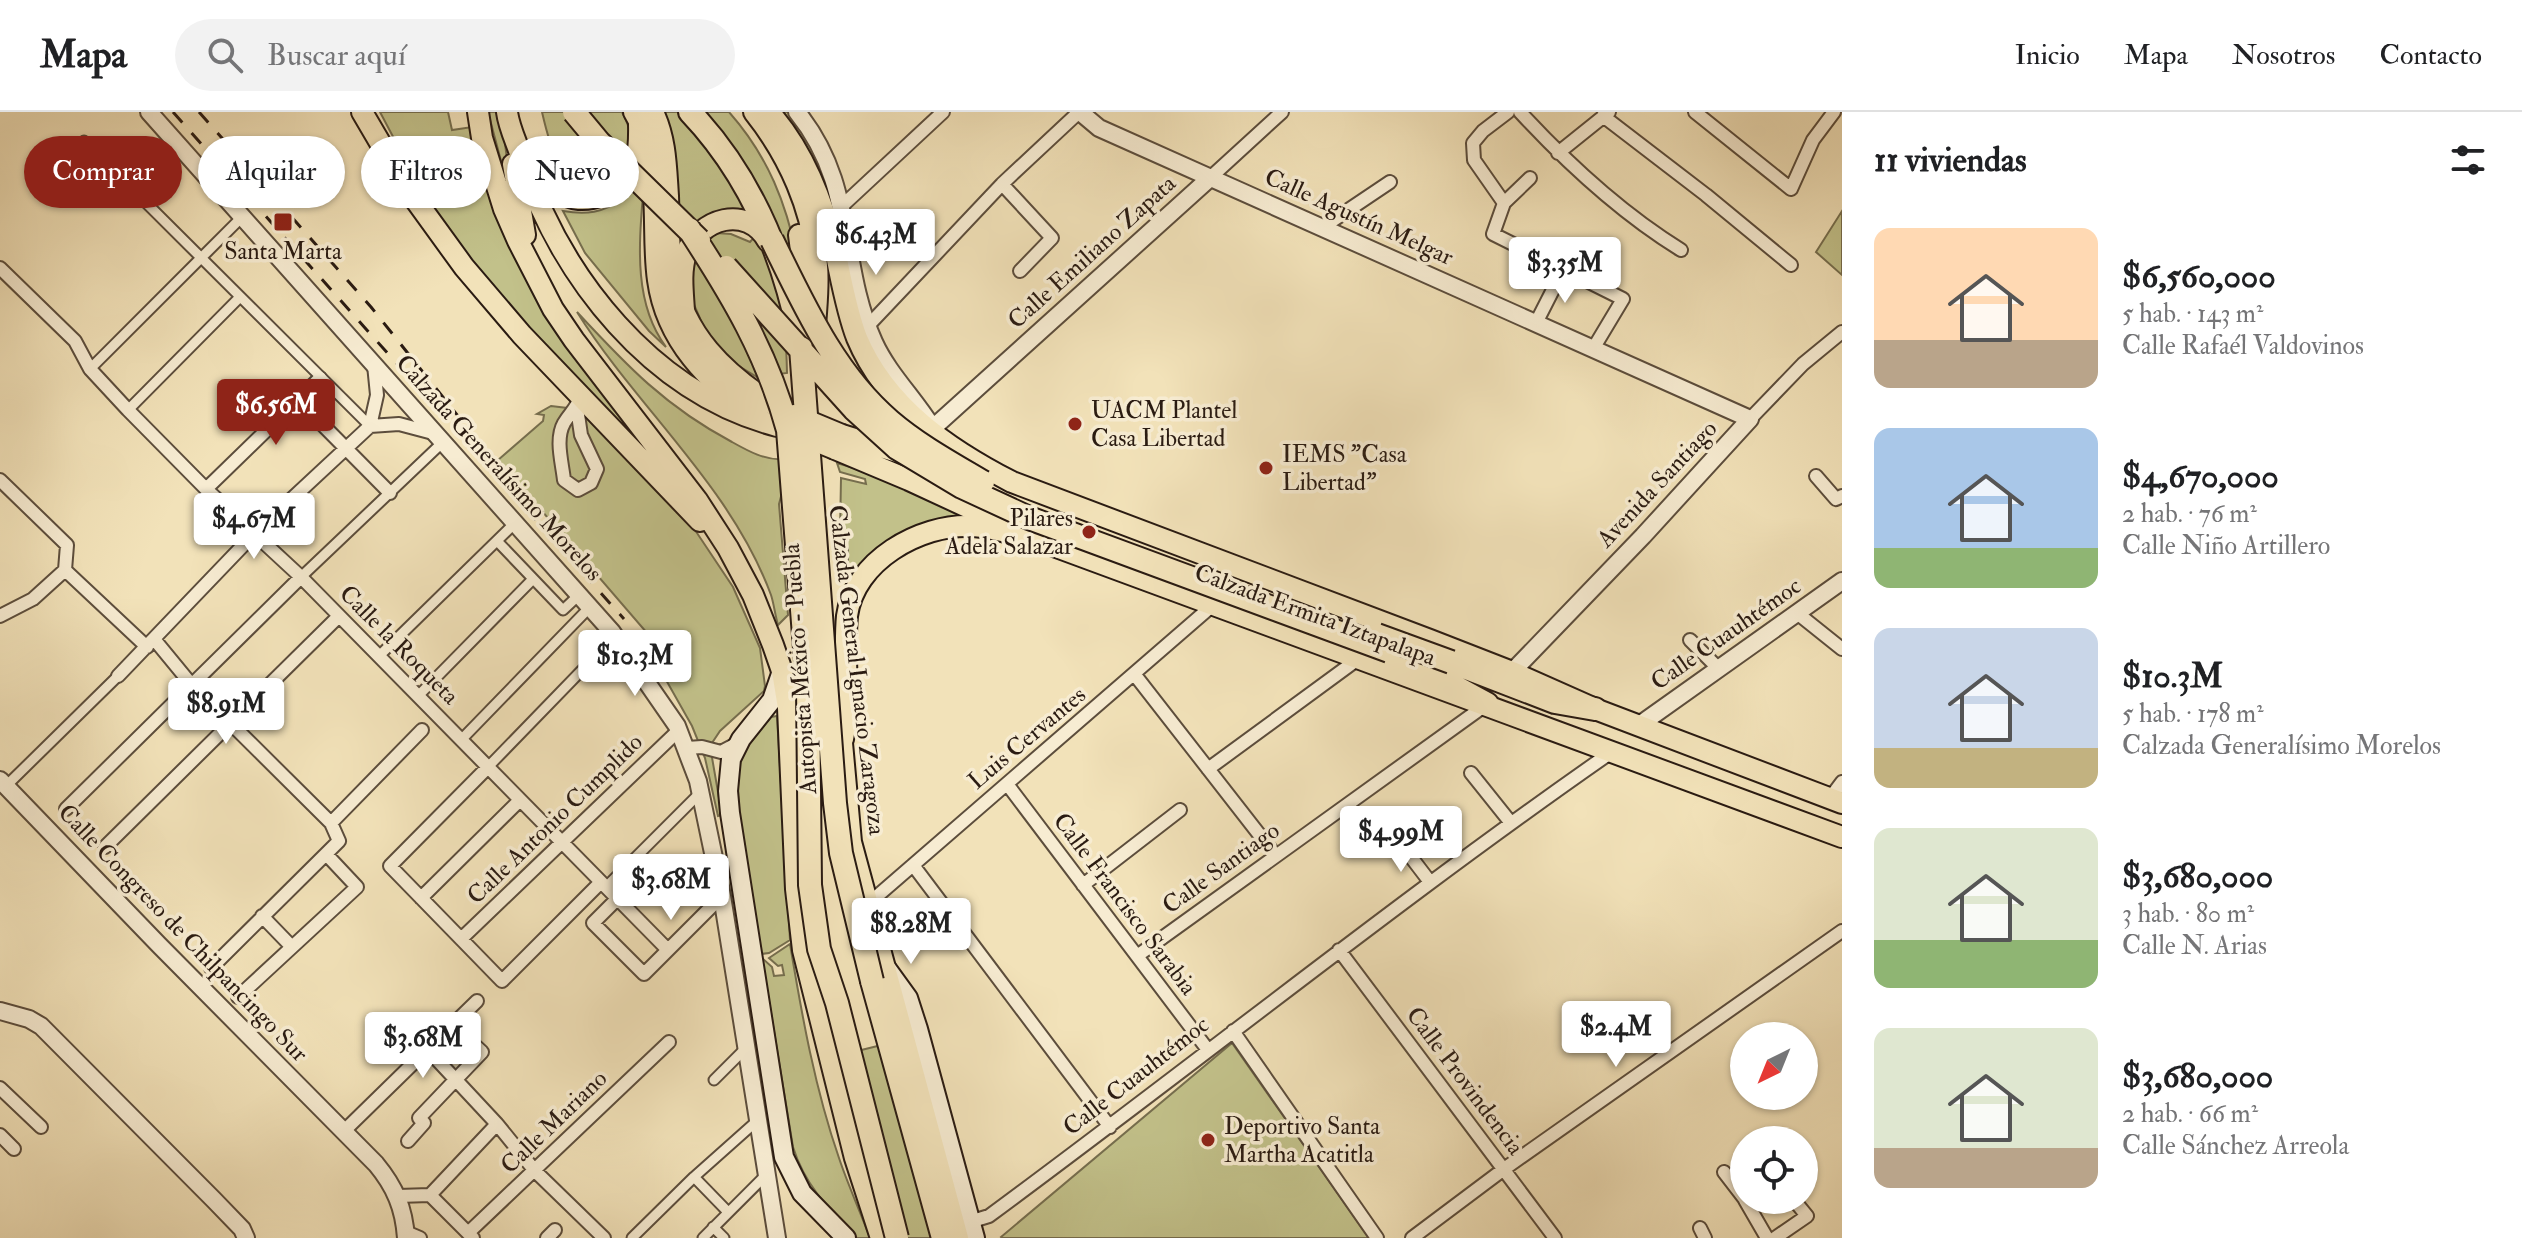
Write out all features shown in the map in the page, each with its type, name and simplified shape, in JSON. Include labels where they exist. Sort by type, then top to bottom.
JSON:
[{"type":"highway","points":[[574,112],[599,142],[689,229],[854,409],[897,448],[972,492],[1029,518],[1389,651],[1487,704]]},
{"type":"highway","name":"Autopista México - Puebla","points":[[690,112],[736,169],[772,240],[793,303],[803,360],[841,853],[853,911],[960,1232]]},
{"type":"highway","name":"Autopista México - Puebla","points":[[689,229],[729,291],[776,389],[808,687],[810,885],[819,949],[841,1016],[897,1238]]},
{"type":"highway","points":[[772,240],[806,309],[845,371],[889,420],[929,450],[986,484],[1029,505],[1555,702],[1595,709]]},
{"type":"main road","points":[[362,112],[406,187],[464,267],[579,402],[728,548]]},
{"type":"main road","points":[[478,112],[482,138],[504,209],[536,277],[574,340],[670,464],[728,548],[753,595],[773,645],[782,671],[788,708],[796,889],[803,950],[855,1158],[881,1238]]},
{"type":"main road","points":[[737,112],[778,171],[802,248],[799,473],[815,610],[830,700]]},
{"type":"main road","name":"Calzada General Ignacio Zaragoza","points":[[754,112],[777,144],[792,173],[814,237],[818,268],[806,465],[830,700],[842,743],[851,842],[881,959],[960,1232]]},
{"type":"main road","name":"Calzada Ermita Iztapalapa","points":[[769,112],[798,150],[828,222],[847,272],[871,366],[890,392],[972,462],[1012,482],[1512,672],[1638,726],[1838,794]]},
{"type":"main road","points":[[512,115],[521,218],[536,277]]},
{"type":"main road","points":[[512,115],[528,141],[543,177],[567,197],[583,200],[607,193],[632,169],[638,155],[642,115]]},
{"type":"main road","points":[[512,115],[545,219],[604,311],[653,358],[711,402],[749,419],[782,428]]},
{"type":"main road","points":[[642,115],[663,138],[673,277],[684,311],[707,352],[741,384],[838,442],[868,446],[1012,482]]},
{"type":"main road","points":[[642,115],[652,154],[658,282],[675,332],[707,377],[731,398],[782,428]]},
{"type":"main road","points":[[684,311],[683,269],[686,254],[696,238],[710,226],[727,219],[747,219],[756,225],[772,249],[786,291],[792,324],[796,398],[798,620],[803,678],[802,741],[791,775]]},
{"type":"main road","name":"Calzada Ermita Iztapalapa","points":[[782,428],[838,442],[909,480],[1035,539],[1842,837]]},
{"type":"main road","points":[[1035,539],[1018,523],[1016,517],[1020,507],[1028,501],[1054,497]]},
{"type":"main road","points":[[842,743],[848,714],[847,616],[856,588],[871,569],[902,544],[949,526],[973,526],[1035,539]]},
{"type":"main road","points":[[773,645],[798,620]]},
{"type":"main road","points":[[782,671],[772,700],[741,739],[731,759],[728,791],[784,1157],[802,1193],[846,1238]]},
{"type":"street","name":"Calzada Generalísimo Morelos","points":[[149,112],[615,636],[679,730],[701,792],[722,896],[777,1238]]},
{"type":"street","points":[[842,206],[943,112]]},
{"type":"street","points":[[862,332],[1002,184],[1080,112]]},
{"type":"street","name":"Calle Agustín Melgar","points":[[1080,112],[1099,128],[1750,419]]},
{"type":"street","name":"Calle Emiliano Zapata","points":[[931,430],[1282,112]]},
{"type":"street","points":[[1504,203],[1474,160],[1473,143],[1508,112]]},
{"type":"street","points":[[1520,112],[1558,153],[1653,233],[1681,250]]},
{"type":"street","points":[[1695,112],[1791,189],[1813,140],[1835,113]]},
{"type":"street","name":"Calzada Ermita Iztapalapa","points":[[804,114],[834,174],[842,206],[847,272]]},
{"type":"street","points":[[1558,153],[1606,114],[1791,265]]},
{"type":"street","points":[[1530,178],[1504,203],[1493,234],[1623,299],[1593,349]]},
{"type":"street","points":[[1323,227],[1390,182]]},
{"type":"street","points":[[1002,184],[1052,238],[1020,271]]},
{"type":"street","points":[[66,809],[390,493],[439,438],[399,424],[370,426],[152,208]]},
{"type":"street","points":[[90,369],[242,217]]},
{"type":"street","name":"Calle la Roqueta","points":[[0,268],[75,341],[90,369],[128,410],[206,489],[301,577],[668,950]]},
{"type":"street","points":[[1536,323],[1563,270]]},
{"type":"street","points":[[128,410],[239,298]]},
{"type":"street","name":"Avenida Santiago","points":[[1512,672],[1803,364],[1842,332]]},
{"type":"street","points":[[3,783],[118,676],[255,533],[370,426],[377,395],[374,365]]},
{"type":"street","points":[[206,489],[320,378]]},
{"type":"street","points":[[299,401],[390,493]]},
{"type":"street","points":[[579,402],[581,435],[597,469],[591,483],[578,490],[564,480],[559,435],[579,402]]},
{"type":"street","points":[[1816,476],[1836,499],[1842,496]]},
{"type":"street","points":[[0,480],[67,545],[65,570],[33,599],[0,616]]},
{"type":"street","points":[[379,656],[515,523]]},
{"type":"street","points":[[497,541],[563,610],[584,601]]},
{"type":"street","points":[[65,570],[150,643],[331,823],[339,841],[211,968]]},
{"type":"street","points":[[418,696],[533,579]]},
{"type":"street","name":"Calle Cuauhtémoc","points":[[1638,726],[1842,581]]},
{"type":"street","points":[[461,740],[584,601]]},
{"type":"street","name":"Luis Cervantes","points":[[868,904],[1213,605]]},
{"type":"street","points":[[1797,613],[1842,649]]},
{"type":"street","points":[[105,847],[339,616]]},
{"type":"street","points":[[615,636],[390,866],[502,981],[701,792]]},
{"type":"street","points":[[1690,640],[1718,668]]},
{"type":"street","points":[[1208,769],[1358,659]]},
{"type":"street","points":[[1135,675],[1276,856]]},
{"type":"street","name":"Calle Santiago","points":[[1137,956],[1487,704]]},
{"type":"street","points":[[331,823],[422,730]]},
{"type":"street","name":"Calle Antonio Cumplido","points":[[461,939],[679,730]]},
{"type":"street","points":[[687,748],[702,747],[721,752],[741,739]]},
{"type":"street","name":"Calle Cuauhtémoc","points":[[960,1232],[989,1216],[1110,1127],[1339,950],[1613,751]]},
{"type":"street","points":[[1471,773],[1511,823]]},
{"type":"street","name":"Calle Congreso de Chilpancingo Sur","points":[[3,783],[391,1182],[411,1236]]},
{"type":"street","name":"Calle Francisco Sarabia","points":[[1007,784],[1208,1050]]},
{"type":"street","points":[[421,898],[520,800]]},
{"type":"street","points":[[1083,885],[1180,810]]},
{"type":"street","points":[[1401,844],[1430,882]]},
{"type":"street","points":[[238,997],[357,887],[326,854]]},
{"type":"street","points":[[913,865],[1110,1127]]},
{"type":"street","points":[[617,899],[593,923],[644,974],[722,896]]},
{"type":"street","points":[[262,916],[292,947]]},
{"type":"street","points":[[1412,1238],[1504,1169],[1842,931]]},
{"type":"street","name":"Calle Provindencia","points":[[1339,950],[1555,1238]]},
{"type":"street","points":[[343,1132],[477,1001]]},
{"type":"street","points":[[0,1011],[29,1019],[41,1026],[214,1200],[242,1229],[246,1238]]},
{"type":"street","points":[[408,1141],[424,1123],[419,1118],[482,1052],[453,1025]]},
{"type":"street","points":[[1233,1031],[1377,1238]]},
{"type":"street","name":"Calle Mariano","points":[[471,1236],[669,1042]]},
{"type":"street","points":[[714,1080],[746,1048]]},
{"type":"street","points":[[428,1050],[497,1124],[535,1171],[604,1238]]},
{"type":"street","points":[[0,1088],[41,1127]]},
{"type":"street","points":[[632,1238],[758,1120]]},
{"type":"street","points":[[398,1196],[430,1195],[497,1124]]},
{"type":"street","points":[[0,1135],[14,1149]]},
{"type":"street","points":[[1724,1172],[1730,1180]]},
{"type":"street","points":[[703,1238],[767,1174]]},
{"type":"street","points":[[694,1177],[728,1212]]},
{"type":"street","points":[[430,1195],[471,1236]]},
{"type":"street","points":[[1753,1214],[1767,1238]]},
{"type":"street","points":[[1775,1238],[1807,1216],[1805,1214]]},
{"type":"street","points":[[713,1227],[724,1238]]},
{"type":"street","points":[[960,1232],[988,1238]]},
{"type":"shaded area","points":[[380,112],[448,112],[452,130],[472,127],[475,136],[393,136]]},
{"type":"shaded area","points":[[488,112],[501,112],[507,183]]},
{"type":"shaded area","points":[[542,112],[622,112],[631,136],[549,136]]},
{"type":"shaded area","points":[[663,112],[729,112],[755,146],[774,182],[788,220],[798,262],[745,214],[679,257]]},
{"type":"shaded area","points":[[779,112],[790,112],[822,163],[840,226]]},
{"type":"shaded area","points":[[644,181],[640,245],[643,288],[647,309],[666,347],[649,331],[585,253],[563,211],[587,213],[606,208],[639,208],[639,184]]},
{"type":"shaded area","points":[[491,188],[508,243],[539,303],[666,469],[498,295],[434,208],[491,208]]},
{"type":"shaded area","points":[[1842,211],[1842,275],[1816,252]]},
{"type":"shaded area","points":[[716,233],[731,234],[750,242],[757,234],[780,302],[787,373],[757,377],[724,357],[705,330],[689,290],[694,250]]},
{"type":"shaded area","points":[[577,312],[631,368],[687,415],[751,452],[784,459],[784,485],[779,504],[788,615],[778,625],[771,595],[754,555],[732,518]]},
{"type":"shaded area","points":[[551,406],[584,410],[695,530],[733,587],[760,648],[764,691],[720,731],[710,746],[722,815],[718,816],[705,758],[692,726],[657,664],[666,655],[498,460],[543,421],[544,415],[537,414]]},
{"type":"shaded area","points":[[837,463],[984,522],[969,520],[857,576],[848,572],[848,548],[837,543],[836,534],[840,534],[841,478],[866,484],[865,479],[840,472]]},
{"type":"shaded area","points":[[777,716],[790,940],[769,953],[761,954],[740,824],[739,774],[742,757],[755,736],[771,717]]},
{"type":"shaded area","points":[[790,944],[804,1025],[830,1132],[870,1238],[857,1238],[828,1207],[804,1174],[793,1147],[762,958],[772,967],[774,976],[784,975],[782,965],[778,966],[769,958]]},
{"type":"shaded area","points":[[898,1041],[951,1238],[907,1238],[841,1055]]},
{"type":"shaded area","name":"Deportivo Santa Martha Acatitla","points":[[1232,1043],[1369,1238],[1001,1237]]},
{"type":"railway","points":[[173,112],[624,619]]},
{"type":"railway","points":[[199,112],[371,307],[466,426]]},
{"type":"place","name":"Santa Marta","points":[[283,222]]},
{"type":"place","name":"UACM Plantel Casa Libertad","points":[[1075,424]]},
{"type":"place","name":"IEMS \"Casa Libertad\"","points":[[1266,468]]},
{"type":"place","name":"Pilares Adela Salazar","points":[[1089,532]]},
{"type":"place","name":"Deportivo Santa Martha Acatitla","points":[[1208,1140]]}]
